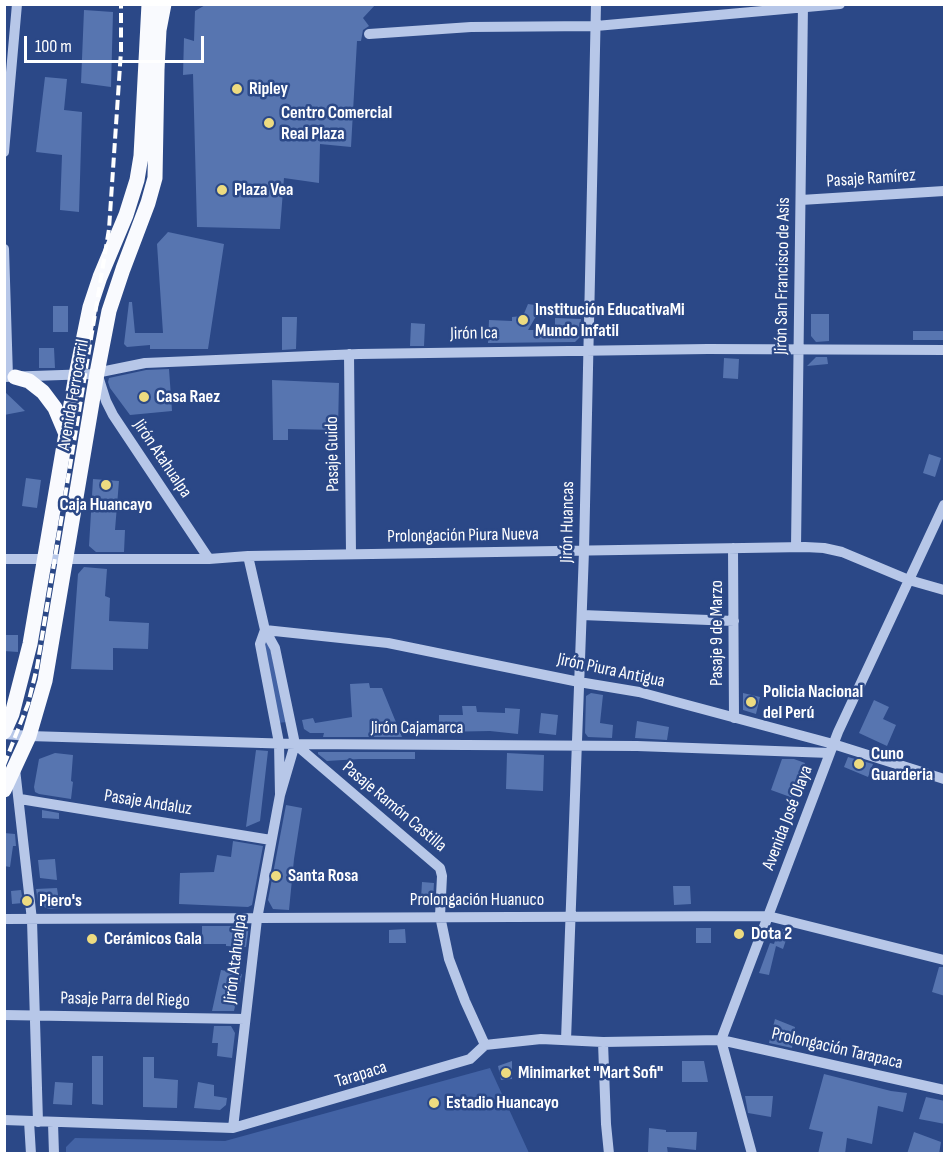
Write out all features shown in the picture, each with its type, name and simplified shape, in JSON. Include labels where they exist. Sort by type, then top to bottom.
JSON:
[{"type":"main road","name":"Avenida Ferrocarril","points":[[4,733],[25,667],[90,307],[126,215],[138,174],[149,4]]},
{"type":"main road","name":"Avenida Ferrocarril","points":[[4,790],[29,736],[45,681],[109,311],[155,178],[159,30],[164,4]]},
{"type":"main road","points":[[9,377],[29,381],[43,392],[55,408],[66,434]]},
{"type":"street","points":[[4,152],[17,4]]},
{"type":"street","name":"Jirón Huancas","points":[[566,1040],[584,550],[596,4]]},
{"type":"street","points":[[369,34],[471,27],[596,26],[840,4]]},
{"type":"street","name":"Jirón San Francisco de Asis","points":[[796,547],[803,6]]},
{"type":"street","name":"Pasaje Ramírez","points":[[801,200],[945,190]]},
{"type":"street","points":[[4,249],[9,377]]},
{"type":"street","name":"Jirón Ica","points":[[9,377],[97,373],[145,363],[349,354],[587,350],[945,350]]},
{"type":"street","name":"Pasaje Guido","points":[[349,354],[351,554]]},
{"type":"street","name":"Jirón Atahualpa","points":[[97,373],[113,415],[210,559]]},
{"type":"street","name":"Avenida José Olaya","points":[[721,1040],[831,749],[945,504]]},
{"type":"street","name":"Prolongación Piura Nueva","points":[[4,559],[210,559],[248,556],[796,547],[824,548],[842,552],[909,580],[945,590]]},
{"type":"street","name":"Pasaje 9 de Marzo","points":[[733,548],[734,717]]},
{"type":"street","name":"Jirón Atahualpa","points":[[233,1128],[257,919],[280,795],[295,744],[275,648],[265,630],[248,556]]},
{"type":"street","points":[[582,615],[734,621]]},
{"type":"street","name":"Jirón Atahualpa","points":[[265,630],[260,644],[279,743],[280,795]]},
{"type":"street","name":"Jirón Piura Antigua","points":[[265,630],[388,643],[639,692],[734,717],[831,749],[945,779]]},
{"type":"street","name":"Jirón Cajamarca","points":[[4,733],[29,736],[295,744],[831,749]]},
{"type":"street","name":"Pasaje Ramón Castilla","points":[[295,744],[440,868],[442,876],[440,916],[449,959],[484,1045]]},
{"type":"street","points":[[15,770],[32,920],[35,1016],[34,1122],[31,1154]]},
{"type":"street","name":"Pasaje Andaluz","points":[[20,799],[271,840]]},
{"type":"street","name":"Prolongación Huanuco","points":[[4,919],[768,916],[945,960]]},
{"type":"street","name":"Pasaje Parra del Riego","points":[[4,1015],[245,1019]]},
{"type":"street","name":"Tarapaca","points":[[4,1120],[233,1128],[470,1059],[484,1045],[541,1039],[603,1042],[721,1040]]},
{"type":"street","points":[[721,1040],[752,1154]]},
{"type":"street","name":"Prolongación Tarapaca","points":[[721,1040],[945,1090]]},
{"type":"street","points":[[603,1042],[609,1154]]},
{"type":"street","points":[[53,1123],[54,1154]]},
{"type":"shaded area","points":[[268,639],[287,722],[277,723],[264,653]]},
{"type":"shaded area","name":"Estadio Huancayo","points":[[490,1068],[529,1153],[66,1153],[66,1147],[75,1138],[225,1141]]},
{"type":"building","points":[[207,4],[376,4],[363,18],[369,26],[363,30],[361,41],[357,41],[351,147],[320,144],[319,183],[284,178],[280,229],[197,227],[193,74],[183,75],[184,38],[194,41],[195,11]]},
{"type":"building","points":[[84,10],[113,12],[111,87],[81,83]]},
{"type":"building","points":[[45,77],[67,79],[64,110],[82,112],[79,212],[60,210],[62,155],[36,152]]},
{"type":"building","points":[[168,232],[224,244],[208,349],[150,349],[150,345],[127,347],[124,344],[129,302],[132,302],[135,333],[163,333],[157,244]]},
{"type":"building","points":[[528,304],[542,306],[528,330],[555,330],[555,318],[581,319],[580,337],[575,342],[488,343],[489,320],[512,321],[512,317],[523,316]]},
{"type":"building","points":[[53,306],[68,306],[68,332],[53,332]]},
{"type":"building","points":[[811,314],[829,314],[829,341],[816,342],[811,336]]},
{"type":"building","points":[[282,317],[297,317],[296,349],[282,350]]},
{"type":"building","points":[[411,323],[425,324],[424,346],[410,346]]},
{"type":"building","points":[[913,331],[945,331],[945,340],[913,340]]},
{"type":"building","points":[[39,348],[54,348],[55,368],[39,368]]},
{"type":"building","points":[[816,357],[827,357],[828,364],[807,366]]},
{"type":"building","points":[[724,358],[739,359],[738,379],[723,378]]},
{"type":"building","name":"Casa Raez","points":[[169,369],[172,411],[130,415],[108,382],[109,378],[146,370]]},
{"type":"building","points":[[272,380],[339,383],[338,430],[288,429],[288,440],[273,440]]},
{"type":"building","points":[[4,391],[25,411],[4,415]]},
{"type":"building","points":[[929,454],[941,458],[935,477],[923,473]]},
{"type":"building","points":[[26,478],[41,480],[37,508],[22,506]]},
{"type":"building","points":[[93,479],[119,481],[115,530],[125,530],[124,552],[96,552],[89,546]]},
{"type":"building","points":[[84,567],[107,569],[105,596],[110,598],[109,621],[149,623],[148,649],[113,648],[113,670],[71,669],[78,574]]},
{"type":"building","points":[[4,635],[18,635],[18,652],[4,651]]},
{"type":"building","points":[[369,683],[370,688],[382,688],[402,737],[323,737],[324,733],[310,733],[304,729],[302,720],[313,718],[315,723],[352,717],[350,684]]},
{"type":"building","points":[[591,693],[603,695],[600,723],[613,725],[612,738],[588,737],[585,733],[586,696]]},
{"type":"building","name":"Policia Nacional del Perú","points":[[743,693],[760,697],[756,714],[743,710]]},
{"type":"building","points":[[874,700],[889,707],[883,719],[896,725],[887,746],[859,733]]},
{"type":"building","points":[[462,706],[476,706],[477,712],[505,713],[505,708],[520,709],[518,734],[490,731],[439,732],[439,715],[463,715]]},
{"type":"building","points":[[541,713],[558,715],[556,735],[539,733]]},
{"type":"building","points":[[637,721],[669,727],[667,740],[635,738]]},
{"type":"building","points":[[256,750],[268,751],[260,821],[246,827]]},
{"type":"building","points":[[318,752],[415,752],[415,759],[327,761]]},
{"type":"building","points":[[55,753],[73,755],[71,799],[35,792],[39,759]]},
{"type":"building","points":[[507,753],[544,755],[543,791],[506,789]]},
{"type":"building","name":"Cuno Guarderia","points":[[848,757],[873,764],[868,777],[844,767]]},
{"type":"building","points":[[782,759],[794,759],[805,763],[793,798],[771,790]]},
{"type":"building","points":[[286,805],[302,808],[289,910],[273,909],[268,900]]},
{"type":"building","points":[[42,810],[59,813],[59,819],[42,818]]},
{"type":"building","points":[[4,833],[15,834],[16,846],[13,846],[10,867],[4,866]]},
{"type":"building","points":[[233,841],[263,846],[252,905],[248,907],[179,904],[180,873],[214,872],[217,855],[231,857]]},
{"type":"building","points":[[55,859],[57,880],[40,878],[38,860]]},
{"type":"building","points":[[422,882],[434,883],[433,899],[421,899]]},
{"type":"building","points":[[673,886],[690,886],[691,904],[674,905]]},
{"type":"building","points":[[57,888],[60,908],[49,909],[44,907],[42,902],[38,902],[36,889]]},
{"type":"building","points":[[21,890],[23,903],[12,904],[11,891]]},
{"type":"building","points":[[202,926],[249,926],[246,947],[202,944]]},
{"type":"building","points":[[696,928],[711,928],[711,943],[696,943]]},
{"type":"building","points":[[779,928],[789,931],[783,949],[776,946],[769,975],[759,973],[770,943],[774,944]]},
{"type":"building","points":[[405,929],[406,943],[389,943],[389,930]]},
{"type":"building","points":[[939,967],[945,967],[945,996],[932,992]]},
{"type":"building","points":[[221,970],[242,974],[234,1011],[212,1011]]},
{"type":"building","points":[[775,1019],[795,1027],[792,1048],[769,1043]]},
{"type":"building","points":[[214,1026],[231,1026],[235,1033],[232,1058],[217,1056],[218,1043],[212,1043]]},
{"type":"building","points":[[92,1056],[103,1056],[103,1105],[92,1104]]},
{"type":"building","points":[[143,1057],[154,1057],[154,1078],[178,1080],[177,1108],[143,1107]]},
{"type":"building","name":"Minimarket \"Mart Sofi\"","points":[[512,1061],[512,1079],[501,1080],[498,1066]]},
{"type":"building","points":[[682,1061],[704,1061],[708,1082],[682,1082]]},
{"type":"building","points":[[824,1074],[907,1093],[903,1112],[878,1106],[872,1144],[847,1138],[845,1154],[818,1154],[823,1132],[809,1129]]},
{"type":"building","points":[[55,1082],[73,1083],[72,1105],[53,1104]]},
{"type":"building","points":[[198,1082],[214,1085],[214,1096],[227,1098],[226,1105],[220,1110],[194,1108]]},
{"type":"building","points":[[745,1096],[773,1096],[771,1117],[748,1113]]},
{"type":"building","points":[[926,1097],[945,1101],[945,1124],[919,1119]]},
{"type":"building","points":[[649,1128],[666,1130],[666,1132],[697,1132],[696,1150],[667,1147],[668,1154],[648,1152]]},
{"type":"building","points":[[914,1132],[941,1142],[939,1154],[907,1154]]},
{"type":"railway","points":[[4,765],[28,704],[37,667],[109,229],[121,51],[121,4]]},
{"type":"place","name":"Ripley","points":[[237,89]]},
{"type":"place","name":"Centro Comercial Real Plaza","points":[[269,123]]},
{"type":"place","name":"Plaza Vea","points":[[222,190]]},
{"type":"place","name":"Institución EducativaMi Mundo Infatil","points":[[523,320]]},
{"type":"place","name":"Casa Raez","points":[[144,397]]},
{"type":"place","name":"Caja Huancayo","points":[[106,485]]},
{"type":"place","name":"Policia Nacional del Perú","points":[[751,702]]},
{"type":"place","name":"Cuno Guarderia","points":[[859,764]]},
{"type":"place","name":"Santa Rosa","points":[[276,876]]},
{"type":"place","name":"Piero's","points":[[27,901]]},
{"type":"place","name":"Dota 2","points":[[739,934]]},
{"type":"place","name":"Cerámicos Gala","points":[[92,939]]},
{"type":"place","name":"Minimarket \"Mart Sofi\"","points":[[506,1073]]},
{"type":"place","name":"Estadio Huancayo","points":[[434,1103]]}]
